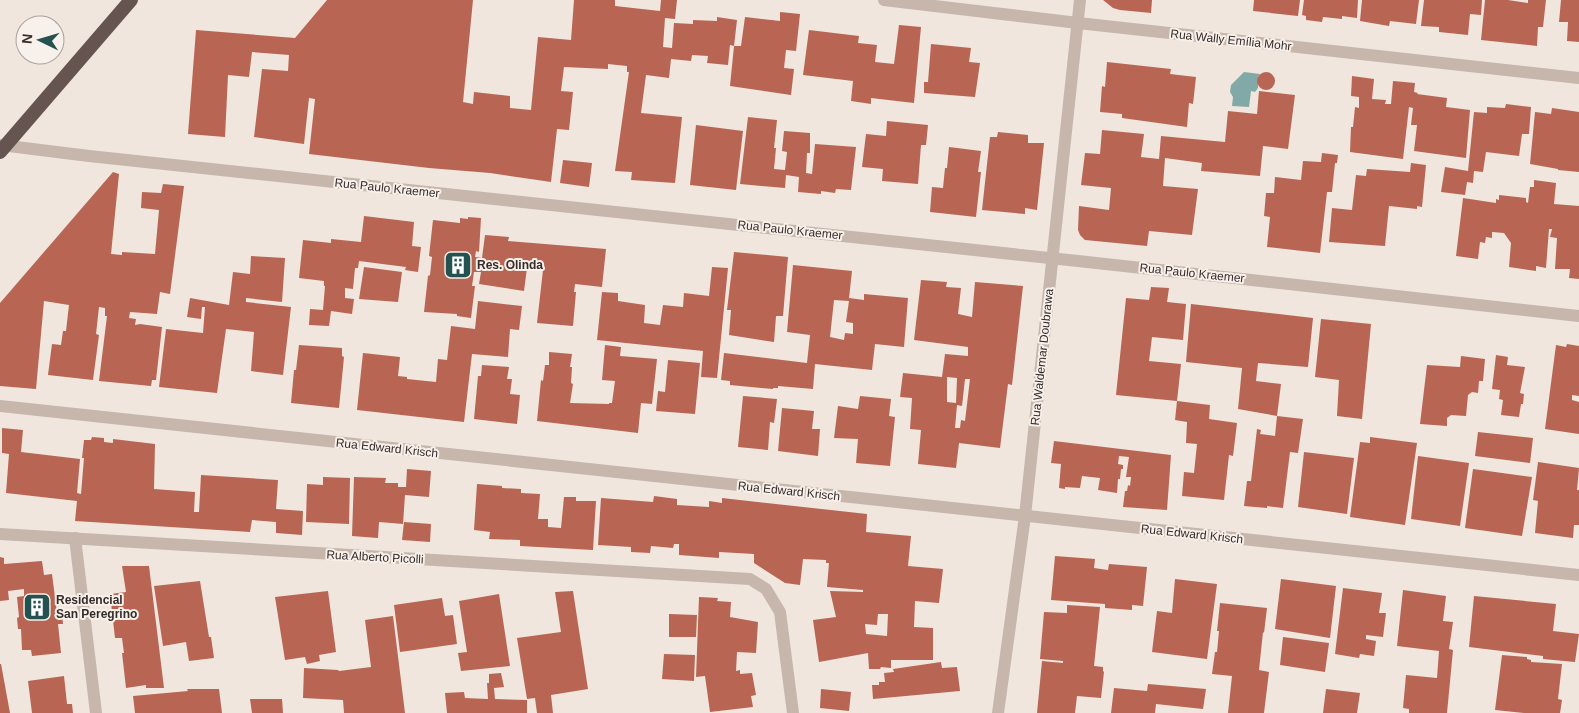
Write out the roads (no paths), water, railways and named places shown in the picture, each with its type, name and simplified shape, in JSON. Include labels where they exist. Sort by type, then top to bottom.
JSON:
[{"type":"highway","points":[[2,148],[131,0]]},
{"type":"street","name":"Rua Wally Emília Mohr","points":[[884,0],[1579,78]]},
{"type":"street","name":"Rua Waldemar Doubrawa","points":[[998,713],[1025,516],[1080,0]]},
{"type":"street","name":"Rua Paulo Kraemer","points":[[2,148],[1052,258],[1579,316]]},
{"type":"street","name":"Rua Edward Krisch","points":[[0,406],[1579,575]]},
{"type":"street","name":"Rua Alberto Picolli","points":[[0,534],[750,579],[766,589],[780,612],[792,713]]},
{"type":"street","points":[[75,538],[96,713]]},
{"type":"water","points":[[1244,72],[1260,74],[1258,77],[1258,88],[1255,92],[1251,91],[1249,107],[1232,106],[1231,85]]},
{"type":"place","name":"Res. Olinda","points":[[458,265]]},
{"type":"place","name":"Residencial San Peregrino","points":[[37,607]]}]
